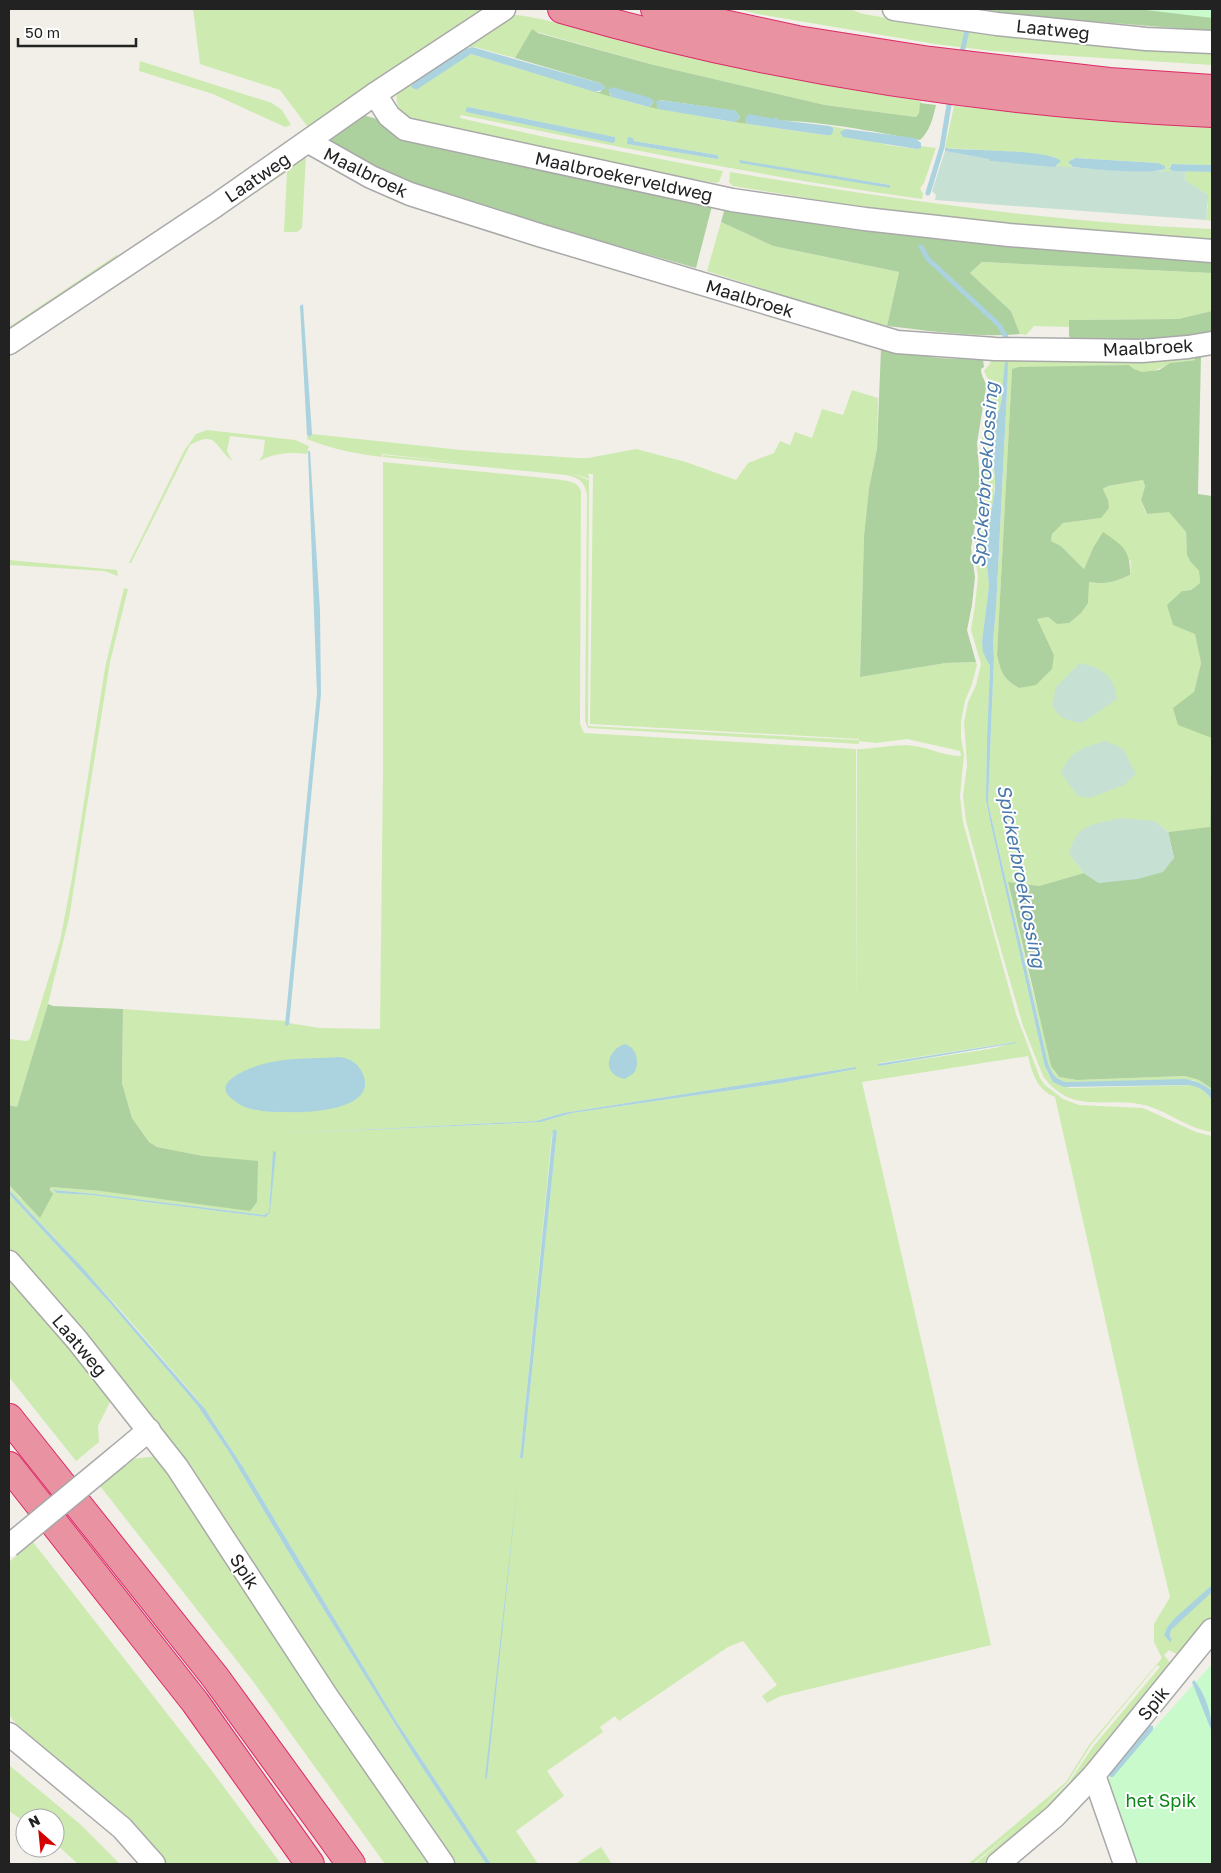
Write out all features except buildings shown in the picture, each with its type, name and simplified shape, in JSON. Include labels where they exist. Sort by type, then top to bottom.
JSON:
[{"type":"highway","points":[[562,9],[690,43],[808,67],[926,73],[987,81],[1102,106],[1212,113]]},
{"type":"highway","points":[[655,9],[797,40],[926,73]]},
{"type":"highway","points":[[987,81],[1108,82],[1212,89]]},
{"type":"highway","points":[[9,1418],[214,1677],[351,1864]]},
{"type":"highway","points":[[9,1466],[195,1702],[310,1864]]},
{"type":"street","name":"Laatweg","points":[[9,343],[215,206],[375,94],[504,9]]},
{"type":"street","name":"Laatweg","points":[[894,9],[997,24],[1146,39],[1212,42]]},
{"type":"street","name":"Maalbroekerveldweg","points":[[375,94],[389,116],[405,129],[732,200],[1009,235],[1212,251]]},
{"type":"street","name":"Maalbroek","points":[[308,142],[371,177],[410,194],[566,244],[897,342],[995,349],[1142,351],[1212,343]]},
{"type":"street","name":"Laatweg","points":[[9,1262],[77,1340],[150,1430]]},
{"type":"street","points":[[9,1546],[150,1430]]},
{"type":"street","name":"Spik","points":[[150,1430],[177,1467],[326,1695],[443,1864]]},
{"type":"street","name":"Spik","points":[[998,1864],[1055,1816],[1094,1775],[1212,1630]]},
{"type":"street","points":[[9,1734],[122,1828],[154,1864]]},
{"type":"street","points":[[1094,1775],[1125,1864]]},
{"type":"green space","points":[[193,9],[488,9],[310,130],[280,90],[200,64]]},
{"type":"green space","points":[[738,9],[850,9],[863,14],[941,27],[1212,46],[1212,65],[992,51],[935,44]]},
{"type":"green space","points":[[968,9],[1212,9],[1212,31],[999,14]]},
{"type":"green space","points":[[1138,9],[1212,9],[1212,18]]},
{"type":"green space","points":[[509,14],[551,21],[807,80],[921,101],[919,113],[916,117],[825,105],[650,64],[534,31],[531,31],[515,58],[469,47],[413,83],[414,90],[471,54],[640,105],[727,121],[825,135],[832,128],[830,126],[846,129],[841,132],[888,145],[916,149],[921,146],[936,148],[924,183],[920,188],[923,194],[922,199],[749,171],[461,115],[460,118],[545,137],[723,171],[719,182],[716,183],[614,165],[410,121],[399,108],[397,91]],"holes":[[[468,107],[614,137],[615,139],[613,142],[467,112]],[[633,141],[717,155],[719,158],[627,144]],[[740,163],[778,167],[890,185],[890,187]]]},
{"type":"green space","points":[[532,29],[538,33],[650,64],[825,105],[916,117],[919,113],[920,103],[936,105],[929,128],[920,140],[811,123],[767,120],[746,121],[748,124],[734,122],[740,118],[736,111],[660,100],[657,105],[658,109],[649,107],[654,102],[609,93],[612,97],[595,92],[600,92],[605,87],[600,83],[515,58]]},
{"type":"green space","points":[[140,61],[272,103],[282,110],[291,125],[285,127],[213,94],[139,71]]},
{"type":"green space","points":[[954,106],[1170,123],[1212,124],[1212,165],[1172,164],[1169,168],[1173,171],[1160,171],[1165,169],[1158,163],[1075,158],[1072,159],[1070,165],[1073,167],[1055,167],[1059,164],[1055,157],[1017,152],[945,148]]},
{"type":"green space","points":[[363,115],[377,119],[396,137],[713,202],[696,268],[413,188],[326,139]]},
{"type":"green space","points":[[945,151],[990,159],[990,161],[1113,170],[1186,171],[1185,180],[1208,195],[1206,220],[935,200],[936,195],[932,191]]},
{"type":"green space","points":[[304,153],[311,154],[306,157],[302,228],[297,232],[284,232],[287,172],[9,357],[9,351]]},
{"type":"green space","points":[[1186,171],[1212,172],[1212,221],[1206,220],[1208,204],[1185,180]]},
{"type":"green space","points":[[730,172],[970,208],[1091,221],[1212,229],[1212,244],[1132,240],[893,212],[733,186],[729,182]]},
{"type":"green space","points":[[726,204],[1212,260],[1212,273],[982,262],[970,273],[1011,311],[1020,334],[970,335],[887,326],[899,272],[773,246],[721,222]]},
{"type":"green space","points":[[721,222],[773,246],[899,272],[887,326],[848,316],[707,271]]},
{"type":"green space","points":[[118,254],[111,267],[9,334],[9,327]]},
{"type":"green space","points":[[982,262],[1212,273],[1212,311],[1178,319],[1069,320],[1069,327],[1034,326],[1026,335],[1020,334],[1011,311],[970,273]]},
{"type":"green space","points":[[1212,311],[1212,332],[1202,335],[1134,343],[1074,342],[1069,336],[1069,320],[1178,319]]},
{"type":"green space","points":[[881,348],[939,358],[983,360],[984,367],[981,369],[981,372],[986,388],[977,443],[981,493],[971,548],[975,577],[967,630],[976,662],[946,663],[860,677],[864,536],[869,488],[877,449]]},
{"type":"green space","points":[[992,353],[1201,355],[1195,366],[1194,360],[1182,361],[1149,372],[1139,372],[1129,365],[1012,369],[997,655],[1003,674],[1019,688],[1054,655],[1036,619],[1048,617],[1057,624],[1089,582],[1110,582],[1130,575],[1131,561],[1093,548],[1084,569],[1061,546],[1051,541],[1052,534],[1062,523],[1101,518],[1108,500],[1103,489],[1108,486],[1143,480],[1145,485],[1141,500],[1146,514],[1169,511],[1186,532],[1187,555],[1199,571],[1200,583],[1191,590],[1182,591],[1173,625],[1195,633],[1201,663],[1194,692],[1212,736],[1210,828],[1168,832],[1155,821],[1069,854],[1084,873],[1039,886],[1008,883],[1032,988],[1054,1071],[1059,1077],[1077,1080],[1185,1076],[1199,1080],[1212,1089],[1212,1091],[1193,1080],[1066,1082],[1054,1076],[1048,1063],[988,803],[994,658],[993,641],[1007,391],[1001,393],[1001,403],[994,428],[992,456],[995,478],[994,496],[985,546],[989,586],[982,641],[990,666],[986,800],[1047,1072],[1054,1081],[1070,1088],[1194,1085],[1204,1090],[1212,1100],[1212,1132],[1195,1128],[1148,1106],[1134,1103],[1079,1101],[1067,1097],[1055,1089],[1043,1076],[1023,1026],[993,922],[966,821],[963,796],[967,765],[964,722],[968,702],[976,685],[981,664],[971,630],[978,577],[974,548],[984,494],[981,444],[990,389],[989,381],[984,371],[990,364]]},
{"type":"green space","points":[[1201,355],[1198,494],[1212,496],[1212,738],[1178,725],[1173,708],[1194,692],[1201,663],[1195,634],[1173,625],[1167,605],[1182,591],[1191,590],[1200,583],[1199,571],[1187,555],[1186,532],[1169,512],[1147,514],[1141,500],[1145,486],[1143,480],[1108,486],[1103,489],[1109,508],[1101,518],[1063,523],[1052,534],[1051,541],[1061,546],[1084,569],[1093,548],[1103,532],[1124,549],[1129,560],[1130,575],[1110,582],[1089,582],[1088,603],[1081,613],[1069,623],[1057,624],[1048,617],[1037,619],[1054,655],[1052,669],[1036,685],[1019,688],[1009,681],[1004,674],[997,655],[1012,369],[1019,367],[1129,365],[1142,372],[1159,370],[1170,363],[1195,360],[1195,357]]},
{"type":"green space","points":[[852,390],[878,398],[877,449],[869,488],[864,536],[860,677],[946,663],[976,662],[977,665],[965,701],[961,722],[964,754],[960,796],[963,822],[1016,1014],[1040,1078],[1045,1085],[1063,1099],[1079,1105],[1143,1108],[1196,1132],[1212,1136],[1212,1585],[1168,1626],[1166,1637],[1172,1641],[1170,1632],[1174,1625],[1212,1592],[1212,1624],[1183,1657],[1169,1650],[1164,1655],[1174,1668],[1086,1774],[989,1864],[975,1864],[1017,1828],[973,1864],[968,1864],[1066,1782],[1089,1745],[1162,1658],[1154,1642],[1154,1624],[1170,1597],[1138,1465],[1055,1097],[1044,1090],[1036,1080],[1028,1056],[862,1082],[991,1645],[781,1696],[767,1703],[762,1696],[777,1685],[743,1641],[728,1647],[619,1721],[615,1716],[600,1727],[603,1732],[547,1771],[564,1796],[516,1831],[538,1864],[491,1864],[395,1719],[212,1419],[124,1314],[9,1190],[9,1185],[21,1199],[51,1193],[51,1187],[101,1191],[203,1156],[157,1147],[149,1142],[132,1118],[122,1083],[123,1009],[286,1021],[285,1025],[289,1026],[289,1023],[320,1028],[380,1029],[383,766],[383,462],[555,479],[571,482],[579,487],[581,491],[580,724],[584,733],[856,749],[856,1019],[857,749],[897,745],[913,746],[961,756],[960,751],[907,739],[876,743],[859,741],[859,744],[588,728],[585,721],[587,494],[580,481],[566,475],[383,457],[383,455],[467,463],[382,454],[382,457],[334,448],[307,439],[307,435],[308,437],[312,434],[461,450],[577,458],[588,458],[636,449],[686,462],[736,480],[748,463],[774,453],[780,441],[790,445],[795,432],[812,438],[822,409],[843,415]],"holes":[[[571,473],[590,479],[588,474],[593,474],[590,724],[859,740],[588,726],[589,480]],[[1015,1042],[995,1048],[879,1066],[879,1063]],[[856,1067],[856,1069],[781,1083],[572,1113],[541,1122],[275,1134],[536,1121],[563,1113]],[[557,1131],[523,1458],[520,1458],[552,1134]],[[273,1152],[270,1212],[266,1217],[91,1195],[57,1193],[54,1190],[264,1215],[269,1212]],[[512,1536],[487,1778],[486,1778]],[[1157,1665],[1160,1667],[1092,1748],[1068,1784],[1040,1810],[1067,1783],[1091,1745]]]},
{"type":"green space","points":[[207,430],[295,440],[309,446],[307,454],[283,454],[259,461],[263,455],[265,440],[230,436],[227,451],[232,461],[210,440],[205,439],[190,445],[131,563],[129,563],[184,451],[196,434]]},
{"type":"green space","points":[[9,560],[117,570],[118,576],[104,571],[9,565]]},
{"type":"green space","points":[[124,588],[128,589],[110,662],[69,918],[48,1004],[17,1107],[9,1105],[9,1039],[27,1041],[30,1039],[60,941],[72,878],[105,668]]},
{"type":"green space","points":[[1080,663],[1095,667],[1106,674],[1113,684],[1117,699],[1082,723],[1064,718],[1052,705],[1056,687]]},
{"type":"green space","points":[[1106,741],[1123,749],[1136,774],[1124,785],[1090,798],[1078,796],[1061,773],[1065,765],[1079,751]]},
{"type":"green space","points":[[1211,770],[1212,1089],[1199,1080],[1185,1076],[1077,1080],[1059,1077],[1051,1066],[1008,882],[1039,886],[1084,873],[1099,883],[1174,858],[1168,832],[1210,827]]},
{"type":"green space","points":[[1120,818],[1155,821],[1168,832],[1174,858],[1163,872],[1138,879],[1099,883],[1084,873],[1069,854],[1076,836],[1081,831],[1094,824]]},
{"type":"green space","points":[[48,1004],[53,1006],[123,1009],[122,1083],[132,1118],[149,1142],[157,1147],[203,1156],[258,1161],[257,1202],[250,1211],[101,1191],[51,1187],[50,1190],[53,1194],[40,1218],[9,1185],[9,1105],[17,1107]]},
{"type":"green space","points":[[9,1194],[109,1302],[197,1405],[229,1452],[298,1568],[414,1755],[486,1864],[452,1864],[9,1251]]},
{"type":"green space","points":[[9,1277],[111,1400],[98,1426],[99,1442],[76,1461],[9,1377]]},
{"type":"green space","points":[[158,1456],[431,1864],[385,1864],[252,1680],[100,1486],[132,1459]]},
{"type":"green space","points":[[33,1542],[212,1771],[281,1864],[167,1864],[135,1824],[20,1729],[9,1715],[9,1562]]},
{"type":"green space","name":"het Spik","points":[[1212,1664],[1212,1864],[1130,1864],[1100,1788]]},
{"type":"green space","points":[[9,1765],[61,1808],[15,1808],[15,1815],[9,1811]]},
{"type":"green space","points":[[65,1812],[120,1864],[78,1864],[65,1852]]},
{"type":"green space","points":[[601,1847],[612,1864],[575,1864]]},
{"type":"water","points":[[472,47],[600,83],[606,89],[595,92],[471,54],[416,90],[411,87],[413,83],[465,49]]},
{"type":"water","points":[[612,87],[651,98],[654,102],[649,107],[612,97],[608,90]]},
{"type":"water","points":[[659,100],[732,110],[736,111],[740,118],[734,122],[658,109],[656,102]]},
{"type":"water","points":[[468,107],[615,137],[615,141],[613,143],[466,112]]},
{"type":"water","points":[[749,114],[774,119],[775,117],[779,120],[830,126],[833,128],[833,132],[831,135],[825,135],[748,124],[745,118]]},
{"type":"water","points":[[846,129],[915,138],[921,143],[921,148],[917,149],[843,137],[840,132]]},
{"type":"water","points":[[628,137],[633,138],[634,141],[717,155],[719,158],[627,144]]},
{"type":"water","points":[[945,148],[1025,152],[1054,157],[1061,161],[1055,167],[990,161],[989,159],[945,151]]},
{"type":"water","points":[[1075,158],[1158,163],[1165,166],[1165,169],[1134,172],[1073,167],[1068,162]]},
{"type":"water","points":[[739,160],[890,185],[890,188],[740,163]]},
{"type":"water","points":[[1172,164],[1212,165],[1212,172],[1173,171],[1169,169]]},
{"type":"water","points":[[303,304],[312,434],[310,437],[307,435],[300,306]]},
{"type":"water","points":[[1005,362],[1008,362],[1007,391],[993,641],[994,658],[988,803],[1048,1063],[1054,1076],[1066,1082],[1185,1079],[1203,1085],[1212,1091],[1212,1100],[1202,1090],[1195,1086],[1187,1085],[1064,1087],[1053,1082],[1045,1067],[986,800],[990,666],[983,652],[982,641],[989,586],[985,546],[995,490],[992,449],[994,428],[1001,403]]},
{"type":"water","points":[[308,451],[310,451],[320,610],[321,694],[289,1025],[287,1026],[285,1025],[317,694]]},
{"type":"water","points":[[1016,1042],[879,1066],[877,1064]]},
{"type":"water","points":[[625,1044],[635,1052],[637,1065],[634,1073],[625,1079],[617,1077],[612,1073],[609,1068],[609,1062],[614,1051]]},
{"type":"water","points":[[340,1057],[351,1060],[359,1067],[363,1074],[365,1086],[360,1095],[351,1102],[338,1107],[310,1112],[264,1111],[250,1109],[232,1099],[227,1093],[228,1082],[239,1073],[269,1062],[289,1059]]},
{"type":"water","points":[[856,1067],[856,1069],[781,1083],[572,1113],[541,1122],[275,1134],[536,1121],[563,1113]]},
{"type":"water","points":[[553,1130],[557,1131],[523,1458],[520,1458]]},
{"type":"water","points":[[273,1151],[276,1152],[270,1212],[266,1217],[91,1195],[57,1193],[53,1190],[264,1215],[269,1212]]},
{"type":"water","points":[[9,1190],[82,1267],[205,1409],[243,1467],[395,1719],[491,1864],[486,1864],[414,1755],[298,1568],[229,1452],[197,1405],[109,1302],[9,1194]]},
{"type":"water","points":[[519,1472],[487,1779],[485,1778]]},
{"type":"water","points":[[1212,1585],[1212,1592],[1171,1630],[1172,1640],[1170,1642],[1164,1635],[1168,1626]]},
{"type":"water","points":[[1194,1680],[1207,1704],[1212,1732],[1192,1682]]},
{"type":"water","points":[[1149,1725],[1153,1726],[1153,1730],[1113,1777],[1110,1777],[1110,1773]]},
{"type":"waterway","name":"Spickerbroeklossing","points":[[961,57],[968,26]]},
{"type":"waterway","name":"Spickerbroeklossing","points":[[928,193],[942,147],[950,99]]},
{"type":"waterway","name":"Spickerbroeklossing","points":[[921,247],[928,259],[999,325],[1006,337]]}]
